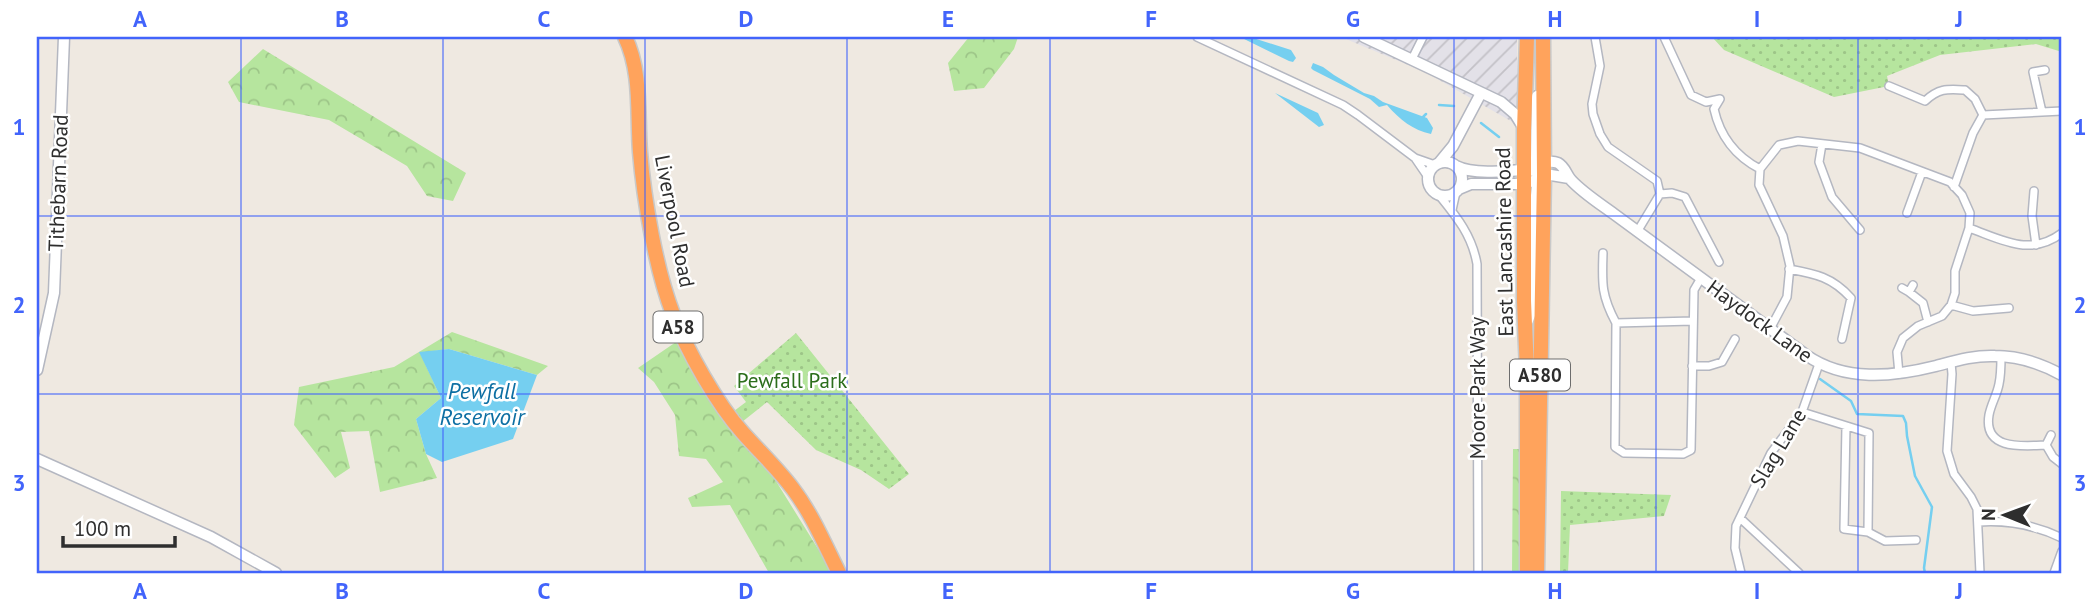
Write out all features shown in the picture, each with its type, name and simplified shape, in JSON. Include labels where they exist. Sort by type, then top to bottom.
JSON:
[{"type":"highway","name":"Liverpool Road","points":[[625,37],[636,74],[640,155],[647,204],[661,274],[673,316],[720,404],[743,434],[794,490],[839,573]]},
{"type":"highway","name":"East Lancashire Road","points":[[1527,37],[1524,130],[1535,173],[1537,573]]},
{"type":"highway","name":"East Lancashire Road","points":[[1527,573],[1527,326],[1524,301],[1535,173],[1542,37]]},
{"type":"street","name":"Tithebarn Road","points":[[37,370],[54,293],[64,37]]},
{"type":"street","points":[[1197,37],[1343,105],[1415,158],[1428,177],[1429,186],[1438,195],[1447,196],[1471,184],[1535,173]]},
{"type":"street","points":[[1364,37],[1501,102],[1518,118],[1524,130]]},
{"type":"street","points":[[1412,59],[1423,37]]},
{"type":"street","points":[[1595,37],[1600,66],[1592,104],[1600,134],[1608,147],[1657,181],[1660,194],[1637,232]]},
{"type":"street","points":[[1664,37],[1691,95],[1706,102],[1720,99],[1714,109],[1718,126],[1742,160],[1760,169]]},
{"type":"street","points":[[2042,112],[2033,72],[2045,69]]},
{"type":"street","points":[[1889,86],[1925,101],[1934,92],[1965,90],[1975,99],[1983,115]]},
{"type":"street","points":[[1501,102],[1516,102],[1526,92]]},
{"type":"street","points":[[1428,177],[1453,146],[1481,93]]},
{"type":"street","points":[[1983,115],[2062,110]]},
{"type":"street","points":[[1954,187],[1973,133],[1983,115]]},
{"type":"street","points":[[1770,329],[1787,297],[1789,269],[1783,236],[1759,185],[1760,169],[1779,145],[1798,141],[1860,148],[1950,182],[1962,195],[1970,213],[1969,228],[1955,271],[1955,293],[1951,305],[1942,316],[1913,328],[1903,338],[1897,352],[1899,374]]},
{"type":"street","points":[[1822,144],[1819,162],[1832,197],[1860,230]]},
{"type":"street","points":[[1452,210],[1462,180],[1454,165],[1453,146]]},
{"type":"street","points":[[1415,158],[1471,170],[1535,173]]},
{"type":"street","points":[[1907,213],[1922,172]]},
{"type":"street","name":"Haydock Lane","points":[[1535,173],[1569,178],[1637,232],[1819,364],[1841,371],[1881,375],[1899,374],[1986,356],[2001,356],[2029,361],[2062,372]]},
{"type":"street","points":[[2034,190],[2032,216],[2036,245]]},
{"type":"street","points":[[1660,194],[1672,193],[1685,197],[1719,262]]},
{"type":"street","name":"Moore Park Way","points":[[1438,195],[1452,210],[1472,242],[1477,264],[1478,573]]},
{"type":"street","points":[[1969,228],[2016,244],[2036,245],[2051,241],[2062,233]]},
{"type":"street","points":[[1604,253],[1602,284],[1607,305],[1616,323],[1615,447],[1624,453],[1683,454],[1691,450],[1694,290],[1701,278]]},
{"type":"street","points":[[1789,269],[1821,275],[1840,286],[1851,298],[1842,339]]},
{"type":"street","points":[[1908,288],[1923,303],[1927,322]]},
{"type":"street","points":[[1951,305],[1973,311],[2010,308]]},
{"type":"street","points":[[1616,323],[1693,321]]},
{"type":"street","points":[[1692,366],[1709,366],[1722,362],[1735,339]]},
{"type":"street","points":[[2001,356],[2000,382],[1988,417],[1992,435],[2000,442],[2010,445],[2046,445]]},
{"type":"street","points":[[1951,363],[1946,444],[1954,474],[1975,503],[1979,522],[1980,573]]},
{"type":"street","name":"Slag Lane","points":[[1741,573],[1735,548],[1736,526],[1771,453],[1802,412],[1819,364]]},
{"type":"street","points":[[1802,412],[1869,433],[1868,532]]},
{"type":"street","points":[[1846,426],[1844,529],[1868,532],[1885,541],[1916,540]]},
{"type":"street","points":[[2046,445],[2051,435]]},
{"type":"street","points":[[2046,445],[2053,457],[2062,464]]},
{"type":"street","points":[[37,459],[211,537],[276,573]]},
{"type":"street","points":[[1740,518],[1799,573]]},
{"type":"street","points":[[1979,522],[2023,524],[2062,538]]},
{"type":"street","points":[[2054,573],[2062,551]]},
{"type":"shaded area","points":[[1341,37],[1517,37],[1523,128],[1425,72]]},
{"type":"green space","points":[[969,37],[1018,37],[1014,49],[984,88],[954,91],[948,63]]},
{"type":"green space","points":[[1712,37],[2062,37],[2062,52],[2036,44],[1940,55],[1887,76],[1889,86],[1834,97],[1724,50]]},
{"type":"green space","points":[[263,49],[466,173],[453,201],[427,196],[407,166],[329,120],[239,102],[228,82]]},
{"type":"green space","points":[[452,332],[548,366],[537,375],[449,349],[420,353],[441,398],[416,419],[426,454],[437,478],[380,492],[369,431],[341,432],[350,468],[335,478],[294,425],[299,387],[394,367]]},
{"type":"green space","name":"Pewfall Park","points":[[796,333],[909,474],[889,489],[861,470],[816,450],[767,402],[742,422],[734,411],[746,402],[734,386]]},
{"type":"green space","points":[[676,342],[726,423],[766,465],[833,573],[769,573],[730,505],[692,507],[688,498],[723,482],[706,459],[679,456],[675,415],[654,382],[638,368]]},
{"type":"green space","points":[[1513,449],[1520,449],[1521,573],[1512,573]]},
{"type":"green space","points":[[1561,491],[1671,495],[1664,516],[1570,525],[1568,573],[1560,573]]},
{"type":"water","points":[[1240,37],[1250,37],[1291,50],[1296,58],[1293,62],[1289,61]]},
{"type":"water","points":[[1313,63],[1364,93],[1427,118],[1433,128],[1431,134],[1407,124],[1387,105],[1379,107],[1370,99],[1313,70]]},
{"type":"water","points":[[1275,93],[1318,113],[1324,125],[1319,127]]},
{"type":"water","name":"Pewfall Reservoir","points":[[449,349],[537,375],[513,439],[442,462],[426,454],[416,419],[441,398],[419,352]]},
{"type":"waterway","points":[[1439,105],[1454,106]]},
{"type":"waterway","points":[[1423,117],[1426,114]]},
{"type":"waterway","points":[[1481,123],[1499,137]]},
{"type":"waterway","points":[[1820,379],[1851,401],[1857,414],[1903,416],[1915,476],[1932,507],[1925,573]]}]
